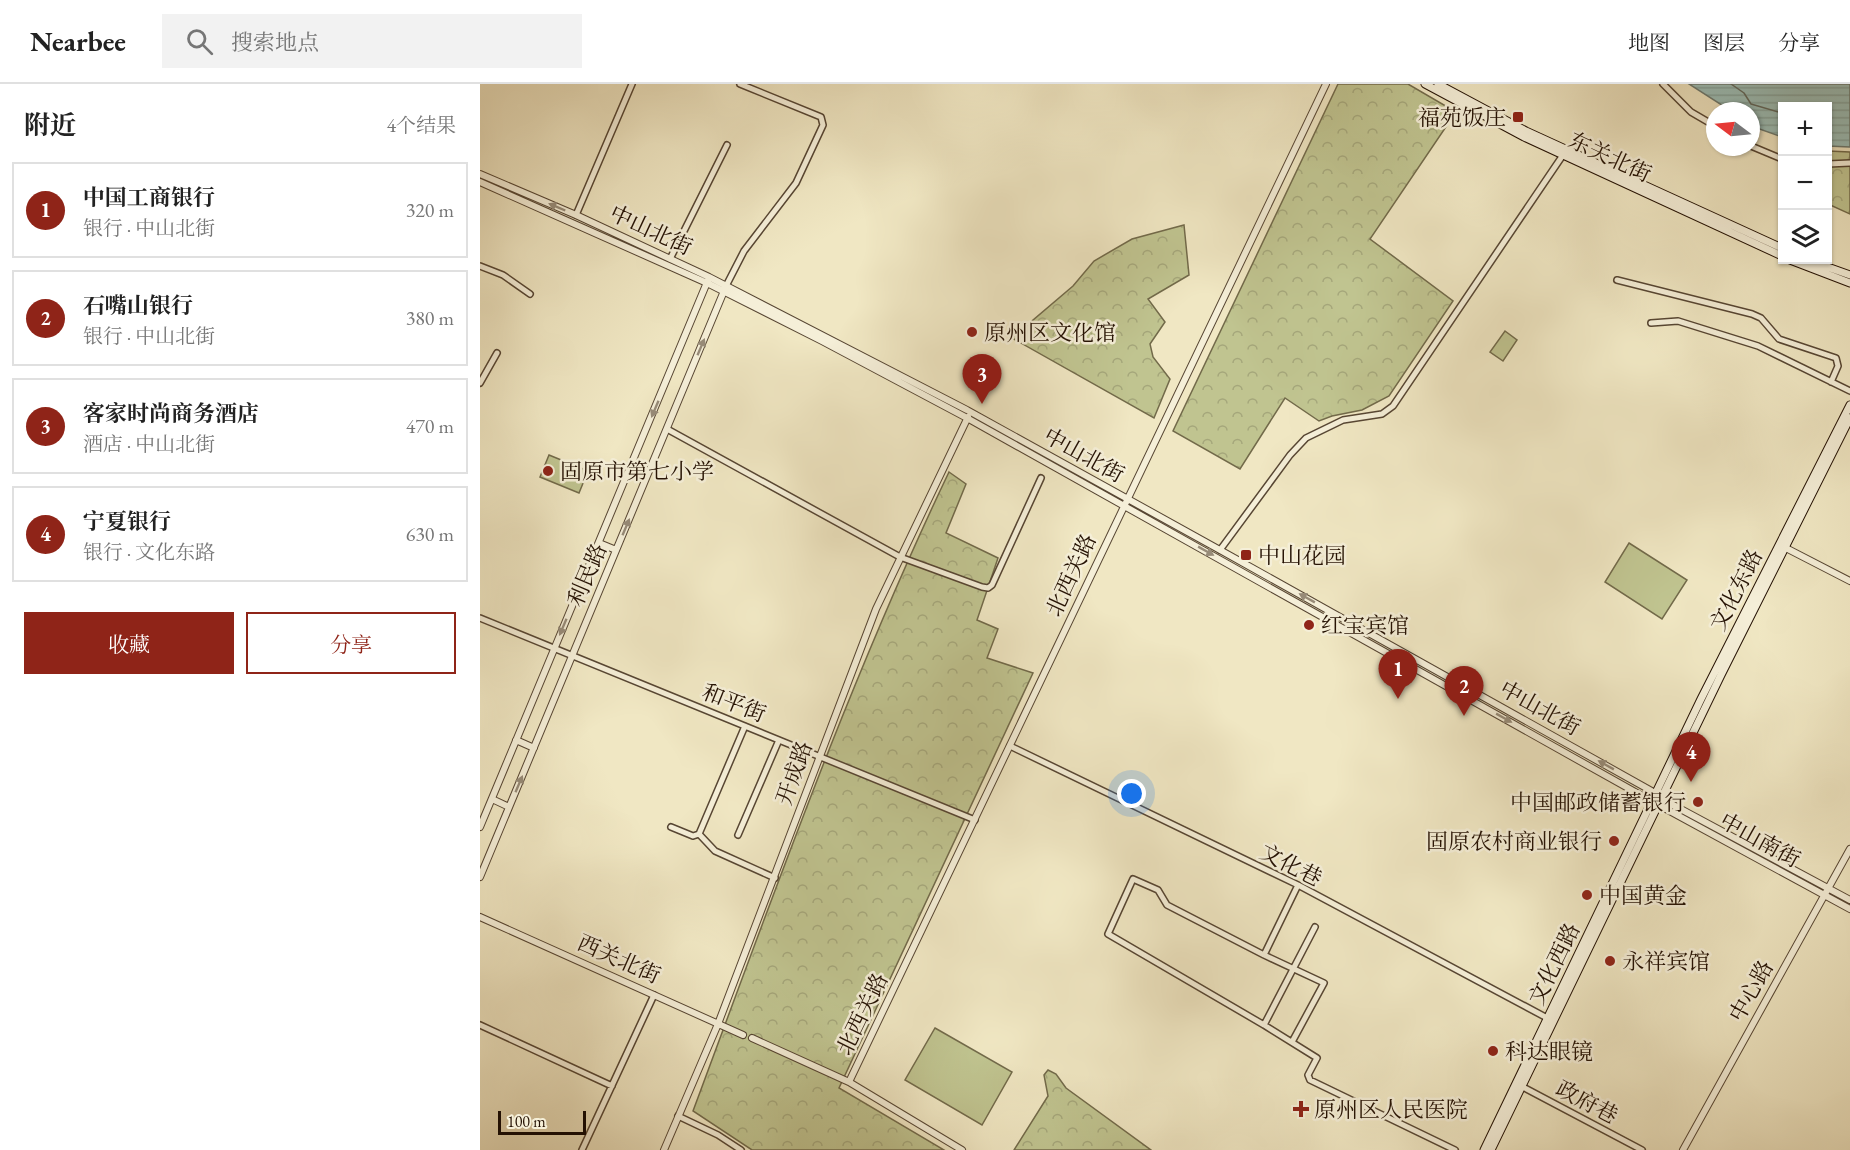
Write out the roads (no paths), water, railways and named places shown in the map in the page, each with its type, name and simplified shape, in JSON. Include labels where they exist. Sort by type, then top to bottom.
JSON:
[{"type":"main road","name":"东关北街","points":[[1425,84],[1524,137],[1778,254]]},
{"type":"main road","name":"东关北街","points":[[1438,84],[1526,131],[1778,246]]},
{"type":"main road","points":[[1800,264],[1850,283]]},
{"type":"main road","points":[[1819,264],[1850,275]]},
{"type":"main road","name":"文化东路","points":[[1781,546],[1850,405]]},
{"type":"main road","name":"文化东路","points":[[1658,800],[1701,699],[1850,418]]},
{"type":"main road","name":"文化西路","points":[[1484,1150],[1519,1085],[1658,800]]},
{"type":"main road","name":"文化西路","points":[[1491,1150],[1519,1085]]},
{"type":"street","points":[[576,215],[633,84]]},
{"type":"street","points":[[725,289],[744,251],[796,183],[823,125],[821,117],[740,84]]},
{"type":"street","name":"北西关路","points":[[849,1082],[1326,84]]},
{"type":"street","points":[[1663,84],[1691,112],[1706,121]]},
{"type":"street","points":[[670,259],[727,145]]},
{"type":"street","points":[[1760,150],[1778,157]]},
{"type":"street","points":[[1220,550],[1290,455],[1306,438],[1344,420],[1382,414],[1393,406],[1563,155]]},
{"type":"street","points":[[1832,164],[1850,163]]},
{"type":"street","name":"中山北街","points":[[480,174],[670,259],[969,416],[1658,800]]},
{"type":"street","name":"中山北街","points":[[480,182],[708,280]]},
{"type":"street","points":[[480,266],[503,275],[530,294]]},
{"type":"street","name":"利民路","points":[[480,827],[708,280]]},
{"type":"street","points":[[1617,280],[1761,318],[1779,339],[1836,358],[1838,366],[1831,382]]},
{"type":"street","name":"利民路","points":[[480,877],[725,289]]},
{"type":"street","points":[[1651,323],[1678,321],[1758,346],[1850,391]]},
{"type":"street","points":[[480,383],[497,353]]},
{"type":"street","name":"开成路","points":[[664,1150],[718,1023],[775,878],[819,755],[876,609],[969,416]]},
{"type":"street","points":[[667,429],[900,557],[988,588],[993,585],[1041,478]]},
{"type":"street","name":"中山北街","points":[[1126,503],[1220,550],[1658,800]]},
{"type":"street","points":[[599,543],[616,550]]},
{"type":"street","points":[[1781,546],[1850,582]]},
{"type":"street","name":"和平街","points":[[480,618],[975,820]]},
{"type":"street","points":[[671,827],[693,836],[699,834],[745,726]]},
{"type":"street","points":[[516,740],[534,747]]},
{"type":"street","points":[[738,836],[779,740]]},
{"type":"street","name":"文化巷","points":[[1010,746],[1298,885],[1551,1020]]},
{"type":"street","points":[[492,799],[509,807]]},
{"type":"street","name":"中山南街","points":[[1658,800],[1850,900]]},
{"type":"street","name":"中山南街","points":[[1658,800],[1850,909]]},
{"type":"street","points":[[699,834],[715,851],[775,878]]},
{"type":"street","name":"中心路","points":[[1683,1150],[1850,849]]},
{"type":"street","points":[[1292,1042],[1324,983],[1167,905],[1158,890],[1133,879],[1108,934],[1317,1058],[1308,1075],[1310,1080],[1455,1150]]},
{"type":"street","points":[[1264,955],[1298,885]]},
{"type":"street","name":"西关北街","points":[[480,917],[743,1035]]},
{"type":"street","points":[[1264,1025],[1315,927]]},
{"type":"street","points":[[582,1150],[654,995]]},
{"type":"street","points":[[480,1025],[612,1086]]},
{"type":"street","points":[[752,1038],[849,1082],[962,1150]]},
{"type":"street","name":"政府巷","points":[[1519,1085],[1642,1150]]},
{"type":"street","points":[[678,1116],[718,1135],[741,1150]]},
{"type":"water","points":[[1689,84],[1850,84],[1850,147],[1832,146],[1832,102],[1778,102],[1778,136],[1760,129],[1760,102],[1717,102]]},
{"type":"place","name":"福苑饭庄","points":[[1518,117]]},
{"type":"place","name":"原州区文化馆","points":[[972,332]]},
{"type":"place","name":"客家时尚商务酒店","points":[[982,404]]},
{"type":"place","name":"固原市第七小学","points":[[548,471]]},
{"type":"place","name":"中山花园","points":[[1246,555]]},
{"type":"place","name":"红宝宾馆","points":[[1309,625]]},
{"type":"place","name":"中国工商银行","points":[[1398,699]]},
{"type":"place","name":"石嘴山银行","points":[[1464,716]]},
{"type":"place","name":"宁夏银行","points":[[1691,782]]},
{"type":"place","name":"中国邮政储蓄银行","points":[[1698,802]]},
{"type":"place","name":"固原农村商业银行","points":[[1614,841]]},
{"type":"place","name":"中国黄金","points":[[1587,895]]},
{"type":"place","name":"永祥宾馆","points":[[1610,961]]},
{"type":"place","name":"科达眼镜","points":[[1493,1051]]},
{"type":"place","name":"原州区人民医院","points":[[1301,1109]]}]
